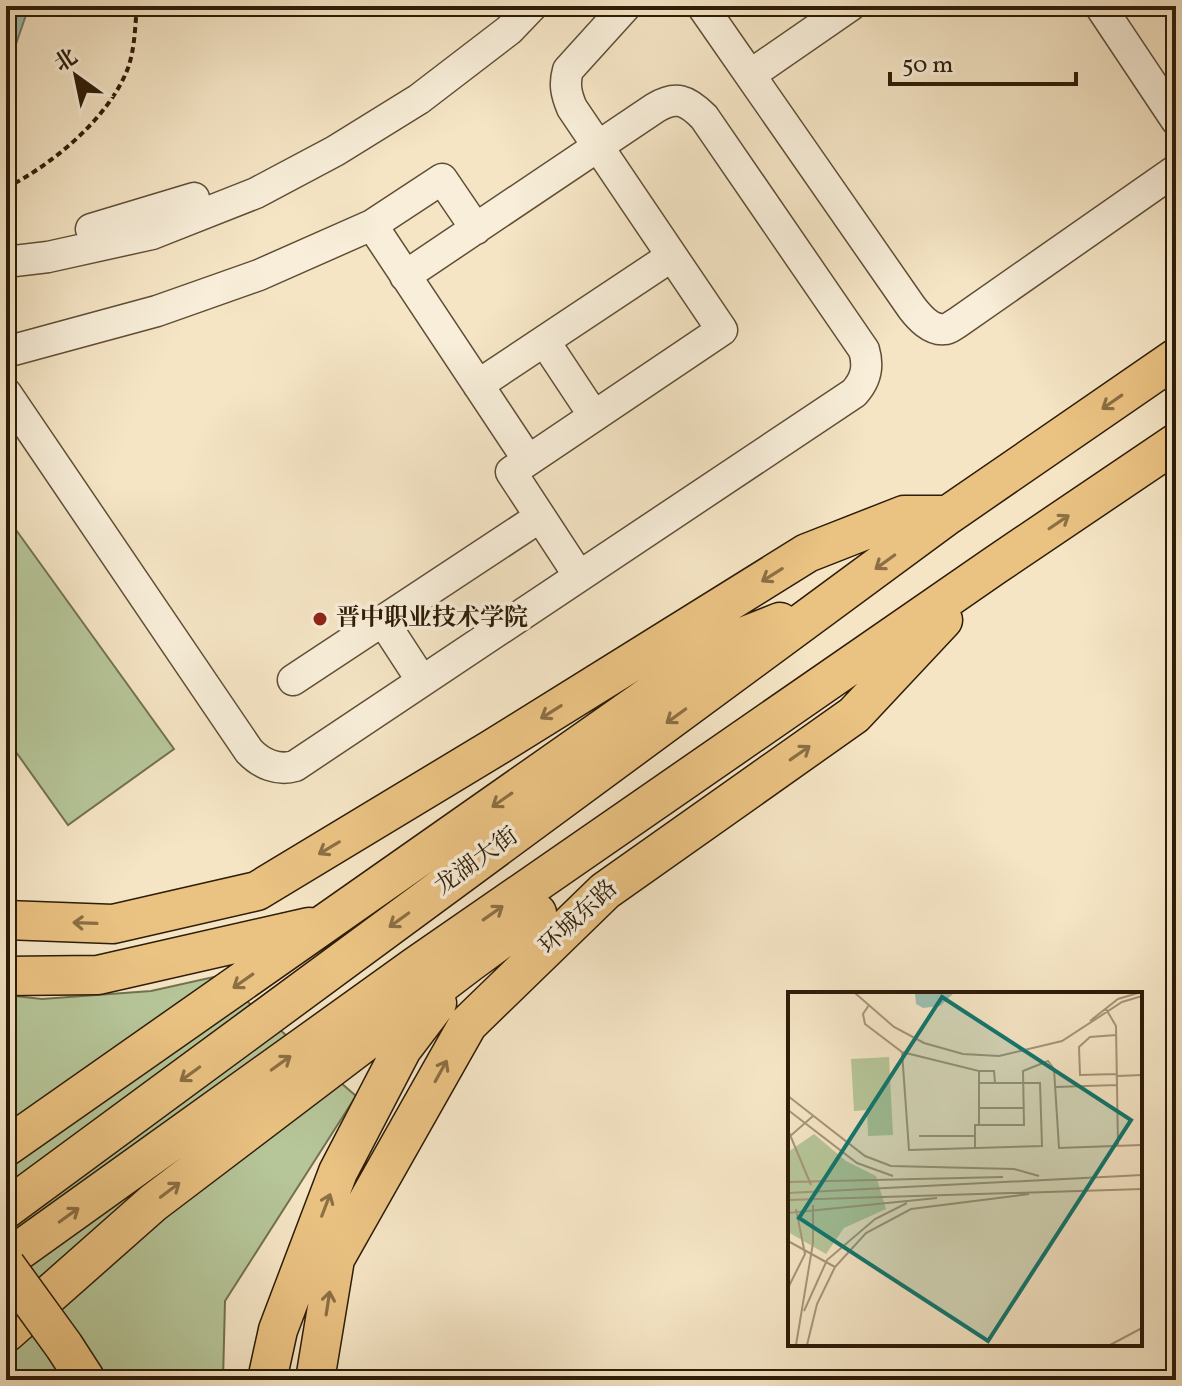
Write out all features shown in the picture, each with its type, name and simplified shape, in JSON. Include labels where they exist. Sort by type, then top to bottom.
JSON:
[{"type":"main road","name":"龙湖大街","points":[[6,1209],[948,515],[1176,358]]},
{"type":"main road","points":[[86,1380],[6,1263],[416,966],[1176,443]]},
{"type":"main road","points":[[6,920],[113,924],[257,891],[807,553],[904,515],[948,515]]},
{"type":"main road","name":"环城东路","points":[[315,1380],[335,1259],[468,1024],[605,891],[854,715],[994,566]]},
{"type":"main road","points":[[6,1147],[722,645],[831,602]]},
{"type":"main road","points":[[6,1333],[153,1203],[469,963],[755,754],[853,663]]},
{"type":"main road","points":[[6,976],[98,975],[327,922]]},
{"type":"main road","points":[[267,1380],[278,1330],[338,1172],[402,1049],[469,963]]},
{"type":"lane","points":[[6,243],[74,233],[202,196],[301,150],[383,101],[470,38],[504,6]]},
{"type":"lane","points":[[6,262],[48,257],[152,234],[256,193],[335,151],[419,99],[509,30],[532,6]]},
{"type":"lane","points":[[579,576],[511,472],[722,330],[572,108],[566,94],[568,70],[626,6]]},
{"type":"lane","points":[[702,6],[912,308],[921,319],[934,327],[944,329],[957,323],[1176,170]]},
{"type":"lane","points":[[750,75],[850,6]]},
{"type":"lane","points":[[1100,6],[1176,120]]},
{"type":"lane","points":[[6,393],[249,751],[257,759],[276,768],[287,769],[854,393],[866,373],[868,361],[864,350],[704,117],[686,102],[665,101],[405,276]]},
{"type":"lane","points":[[6,352],[157,311],[259,275],[372,225],[442,179],[476,229]]},
{"type":"lane","points":[[372,225],[528,460]]},
{"type":"lane","points":[[478,385],[672,256]]},
{"type":"lane","points":[[545,342],[594,416]]},
{"type":"lane","points":[[293,680],[540,517]]},
{"type":"lane","points":[[383,621],[422,681]]},
{"type":"path","points":[[6,188],[54,158],[92,123],[114,94],[132,50],[137,6]]},
{"type":"shaded area","points":[[6,6],[29,6],[15,47],[6,55]]},
{"type":"shaded area","points":[[6,516],[174,749],[68,825],[6,738]]},
{"type":"shaded area","points":[[218,976],[356,1096],[225,1301],[223,1380],[6,1380],[6,995],[42,999],[151,991]]},
{"type":"place","name":"晋中职业技术学院","points":[[320,619]]}]
